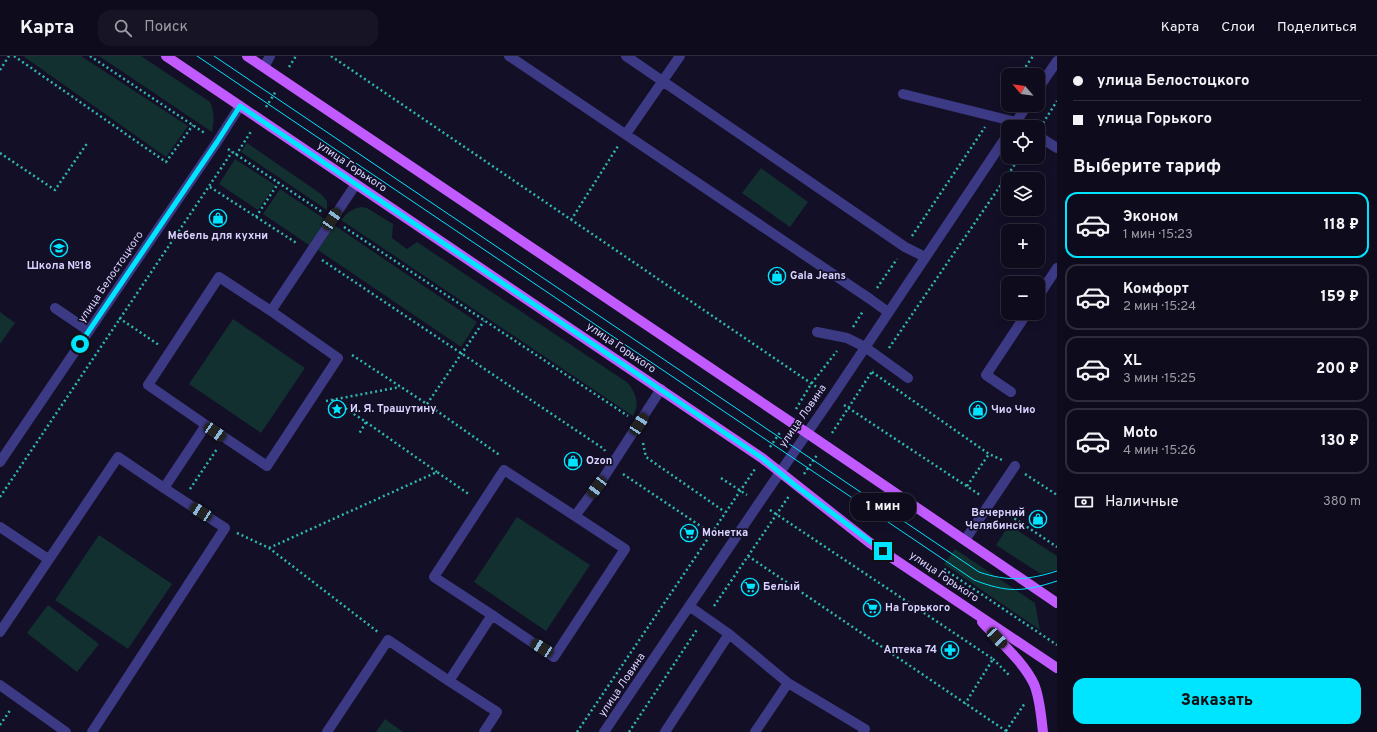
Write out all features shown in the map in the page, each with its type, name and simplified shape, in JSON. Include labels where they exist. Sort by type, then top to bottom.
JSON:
[{"type":"main road","name":"улица Горького","points":[[166,56],[762,458],[870,543],[1057,668]]},
{"type":"main road","points":[[247,56],[1056,601]]},
{"type":"main road","points":[[970,609],[1024,668],[1034,684],[1041,710],[1043,732]]},
{"type":"street","points":[[264,67],[270,56]]},
{"type":"street","points":[[509,56],[888,312]]},
{"type":"street","points":[[626,56],[905,246],[925,257]]},
{"type":"street","points":[[626,134],[680,56]]},
{"type":"street","points":[[1045,79],[1057,62],[1048,56]]},
{"type":"street","points":[[903,94],[1001,120]]},
{"type":"street","name":"улица Белостоцкого","points":[[0,462],[240,106]]},
{"type":"street","points":[[1045,140],[1057,148]]},
{"type":"street","name":"улица Ловина","points":[[604,732],[1001,144]]},
{"type":"street","points":[[271,311],[356,184]]},
{"type":"street","points":[[1045,286],[1057,268]]},
{"type":"street","points":[[219,277],[338,358],[267,466],[148,384],[170,352],[219,277]]},
{"type":"street","points":[[55,308],[89,331]]},
{"type":"street","points":[[1011,392],[986,375],[1022,320]]},
{"type":"street","points":[[817,332],[847,338],[865,347],[908,378]]},
{"type":"street","points":[[575,516],[611,466],[661,389]]},
{"type":"street","points":[[164,488],[206,425]]},
{"type":"street","points":[[0,632],[118,457],[226,528],[92,732]]},
{"type":"street","points":[[501,466],[625,549],[554,656],[434,577],[501,466]]},
{"type":"street","points":[[965,540],[1015,466]]},
{"type":"street","points":[[0,527],[48,559]]},
{"type":"street","points":[[689,606],[729,634],[788,683],[865,729],[863,732]]},
{"type":"street","points":[[449,681],[492,615]]},
{"type":"street","points":[[665,732],[729,634]]},
{"type":"street","points":[[327,732],[388,640],[497,712],[484,732]]},
{"type":"street","points":[[755,732],[788,683]]},
{"type":"street","points":[[0,685],[66,732]]},
{"type":"path","points":[[0,70],[9,56]]},
{"type":"path","points":[[14,56],[166,162],[193,125]]},
{"type":"path","points":[[90,56],[639,424],[646,457],[725,512]]},
{"type":"path","points":[[331,56],[811,384]]},
{"type":"path","points":[[1024,68],[1032,56]]},
{"type":"path","points":[[1045,120],[1057,101]]},
{"type":"path","points":[[571,220],[626,134]]},
{"type":"path","points":[[0,153],[55,190],[88,142]]},
{"type":"path","points":[[0,497],[119,318],[210,187],[232,152]]},
{"type":"path","points":[[1013,680],[993,660],[776,514],[1015,164]]},
{"type":"path","points":[[256,217],[279,182]]},
{"type":"path","points":[[210,187],[311,252],[604,449],[611,466],[711,532]]},
{"type":"path","points":[[119,318],[170,352]]},
{"type":"path","points":[[427,404],[484,320]]},
{"type":"path","points":[[338,358],[344,350],[427,404],[502,456]]},
{"type":"path","points":[[872,372],[989,454],[1015,466],[1057,495]]},
{"type":"path","points":[[308,404],[400,387]]},
{"type":"path","points":[[333,400],[473,497]]},
{"type":"path","points":[[848,408],[1057,547]]},
{"type":"path","points":[[359,434],[366,422]]},
{"type":"path","points":[[187,493],[225,438]]},
{"type":"path","points":[[967,486],[989,454]]},
{"type":"path","points":[[501,466],[502,456]]},
{"type":"path","points":[[501,466],[502,456]]},
{"type":"path","points":[[269,548],[437,472]]},
{"type":"path","points":[[226,528],[269,548],[388,640]]},
{"type":"path","points":[[748,556],[1005,731],[1025,703],[1022,697]]},
{"type":"path","points":[[944,569],[1057,645]]},
{"type":"path","points":[[965,704],[993,660]]},
{"type":"path","points":[[0,725],[18,698]]},
{"type":"green space","points":[[23,56],[81,56],[188,126],[166,157]]},
{"type":"green space","points":[[99,56],[141,56],[210,102],[214,117],[212,132]]},
{"type":"green space","points":[[247,143],[321,194],[327,201],[327,210],[241,152]]},
{"type":"green space","points":[[235,159],[275,185],[258,210],[219,184]]},
{"type":"green space","points":[[761,168],[808,202],[790,227],[742,193]]},
{"type":"green space","points":[[280,189],[326,220],[309,245],[263,214]]},
{"type":"green space","points":[[361,207],[367,208],[393,224],[392,238],[407,249],[417,242],[628,383],[633,391],[637,403],[633,416],[341,220],[350,211]]},
{"type":"green space","points":[[334,225],[477,322],[461,347],[318,250]]},
{"type":"green space","points":[[0,312],[15,323],[0,344]]},
{"type":"green space","points":[[233,319],[305,368],[261,433],[189,384]]},
{"type":"green space","points":[[517,517],[590,565],[546,631],[474,582]]},
{"type":"green space","points":[[1009,525],[1057,556],[1057,570],[1041,574],[996,545]]},
{"type":"green space","points":[[99,535],[172,584],[128,649],[55,600]]},
{"type":"green space","points":[[955,549],[1035,603],[1040,630],[944,564]]},
{"type":"green space","points":[[48,605],[99,644],[77,672],[27,633]]},
{"type":"green space","points":[[385,719],[403,732],[376,732]]},
{"type":"tram line","points":[[197,56],[974,580],[997,587],[1016,590],[1057,581]]},
{"type":"tram line","points":[[214,56],[979,572],[999,577],[1018,579],[1057,571]]},
{"type":"place","name":"Мебель для кухни","points":[[218,218]]},
{"type":"place","name":"Школа №18","points":[[59,248]]},
{"type":"place","name":"Gala Jeans","points":[[777,276]]},
{"type":"place","name":"И. Я. Трашутину","points":[[337,409]]},
{"type":"place","name":"Чио Чио","points":[[978,410]]},
{"type":"place","name":"Ozon","points":[[573,461]]},
{"type":"place","name":"Вечерний Челябинск","points":[[1038,519]]},
{"type":"place","name":"Монетка","points":[[689,533]]},
{"type":"place","name":"Белый","points":[[750,587]]},
{"type":"place","name":"На Горького","points":[[872,608]]},
{"type":"place","name":"Аптека 74","points":[[950,650]]},
{"type":"route","points":[[80,344],[240,106],[649,380],[762,458],[870,543],[883,551]]}]
